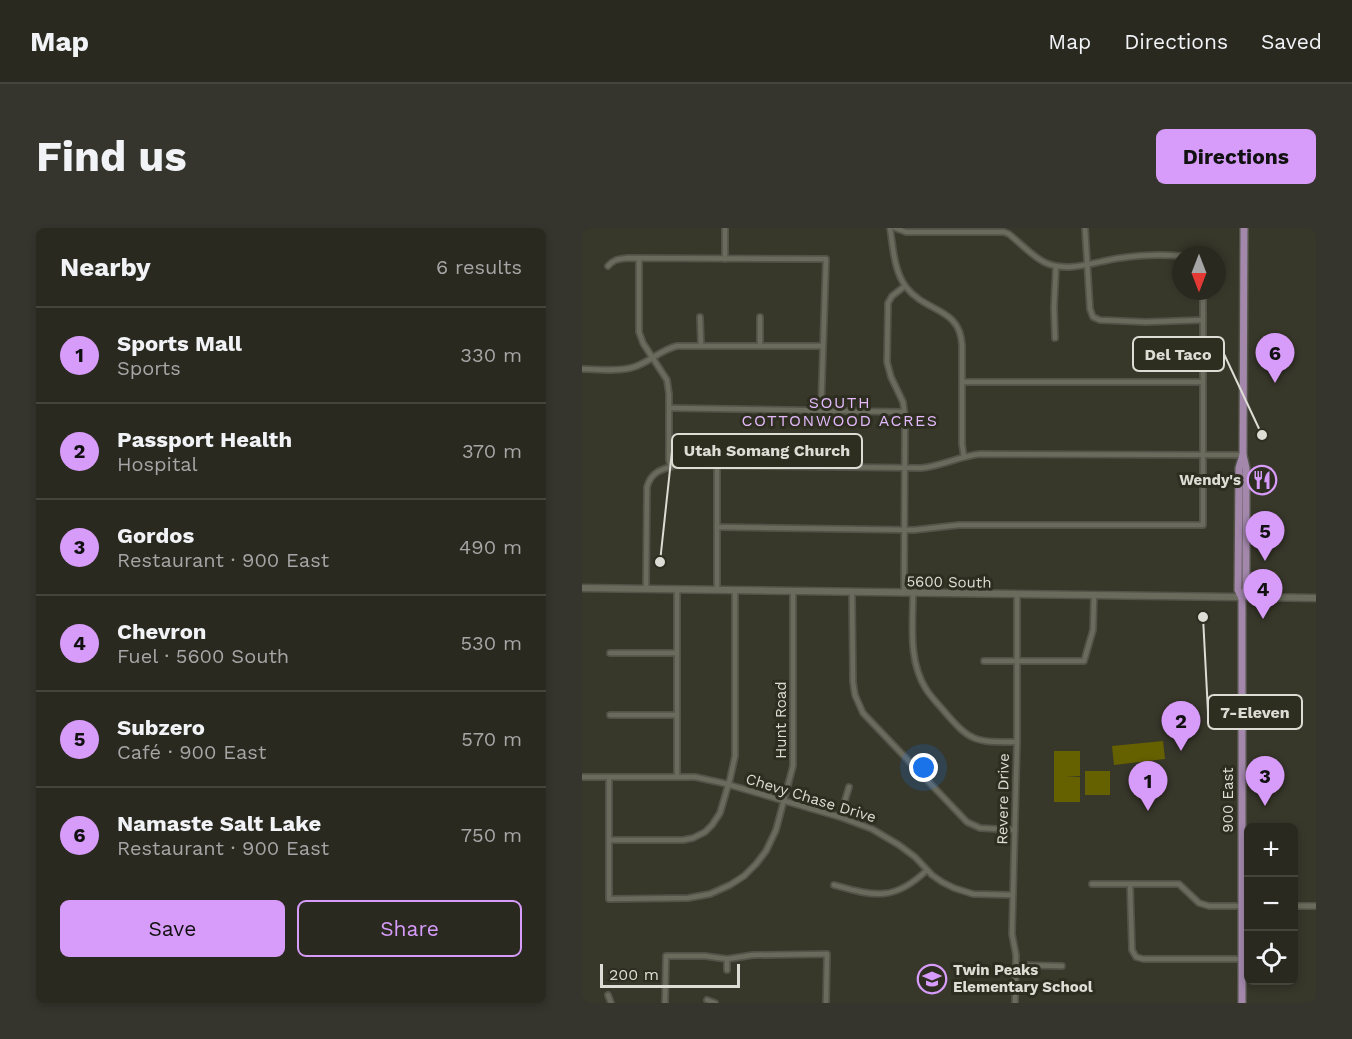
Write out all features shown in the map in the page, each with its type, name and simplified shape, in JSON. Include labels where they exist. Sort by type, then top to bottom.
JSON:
[{"type":"main road","name":"900 East","points":[[1244,228],[1243,455],[1246,468],[1246,589],[1242,598],[1245,877]]},
{"type":"main road","name":"5600 South","points":[[582,588],[1316,598]]},
{"type":"main road","name":"900 East","points":[[1242,1003],[1244,924]]},
{"type":"street","points":[[725,228],[725,259]]},
{"type":"street","points":[[890,228],[898,270],[905,286],[924,304],[952,319],[962,339],[964,457]]},
{"type":"street","points":[[895,228],[906,232],[1004,232],[1043,261],[1056,266],[1074,266],[1145,255],[1172,256]]},
{"type":"street","points":[[1085,228],[1093,317],[1146,322],[1203,320]]},
{"type":"street","points":[[639,258],[639,332],[643,343],[667,380],[671,467]]},
{"type":"street","points":[[608,266],[612,261],[618,259],[639,258],[826,259],[821,410]]},
{"type":"street","points":[[1055,338],[1056,266]]},
{"type":"street","points":[[904,593],[904,412],[899,393],[888,370],[886,355],[888,303],[892,296],[905,286]]},
{"type":"street","points":[[717,527],[921,530],[959,525],[1203,525],[1203,300]]},
{"type":"street","points":[[700,317],[701,345]]},
{"type":"street","points":[[760,317],[760,346]]},
{"type":"street","points":[[582,369],[633,368],[659,352],[683,345],[823,346]]},
{"type":"street","points":[[962,382],[1203,382]]},
{"type":"street","points":[[669,408],[904,412]]},
{"type":"street","points":[[646,589],[648,482],[656,473],[671,467],[717,465],[931,467],[980,454],[1243,455]]},
{"type":"street","points":[[717,465],[717,590]]},
{"type":"street","points":[[677,590],[677,777]]},
{"type":"street","points":[[609,777],[609,840],[683,840],[697,837],[716,822],[734,764],[735,591]]},
{"type":"street","name":"Hunt Road","points":[[609,840],[609,898],[688,898],[710,894],[730,885],[750,870],[766,851],[773,837],[784,801],[793,762],[793,591]]},
{"type":"street","points":[[852,592],[853,682],[855,695],[863,714],[967,822],[980,828],[1015,830]]},
{"type":"street","points":[[913,593],[914,660],[929,694],[957,728],[968,736],[985,741],[1017,742]]},
{"type":"street","name":"Revere Drive","points":[[1016,1003],[1016,952],[1012,934],[1017,742],[1017,595]]},
{"type":"street","points":[[984,661],[1084,661],[1093,630],[1094,596]]},
{"type":"street","points":[[610,653],[677,653]]},
{"type":"street","points":[[610,715],[677,715]]},
{"type":"street","name":"Chevy Chase Drive","points":[[582,777],[701,778],[728,785],[863,825],[891,839],[942,882],[960,891],[1013,895]]},
{"type":"street","points":[[840,817],[849,787]]},
{"type":"street","points":[[834,885],[863,893],[887,893],[910,884],[927,870]]},
{"type":"street","points":[[1092,884],[1179,884],[1199,903],[1209,906],[1244,906]]},
{"type":"street","points":[[1130,884],[1132,950],[1139,959],[1242,959]]},
{"type":"street","points":[[1298,906],[1316,906]]},
{"type":"street","points":[[666,1003],[666,956],[705,956],[727,959],[755,955],[826,954],[826,1003]]},
{"type":"street","points":[[727,959],[728,970]]},
{"type":"street","points":[[1016,965],[1062,966]]},
{"type":"street","points":[[608,995],[611,1003]]},
{"type":"street","points":[[707,1000],[715,1003]]},
{"type":"shaded area","points":[[1163,741],[1165,759],[1114,765],[1112,746]]},
{"type":"shaded area","points":[[1054,751],[1080,751],[1080,776],[1066,776],[1080,777],[1080,802],[1054,802]]},
{"type":"shaded area","points":[[1085,771],[1110,771],[1110,795],[1085,795]]},
{"type":"place","name":"Namaste Salt Lake","points":[[1275,383]]},
{"type":"place","name":"Del Taco","points":[[1262,435]]},
{"type":"place","name":"Wendy's","points":[[1262,480]]},
{"type":"place","name":"Subzero","points":[[1265,561]]},
{"type":"place","name":"Utah Somang Church","points":[[660,562]]},
{"type":"place","name":"7-Eleven","points":[[1203,617]]},
{"type":"place","name":"Chevron","points":[[1263,619]]},
{"type":"place","name":"Passport Health","points":[[1181,751]]},
{"type":"place","name":"Gordos","points":[[1265,806]]},
{"type":"place","name":"Sports Mall","points":[[1148,811]]},
{"type":"place","name":"Twin Peaks Elementary School","points":[[932,979]]},
{"type":"district","name":"SOUTH COTTONWOOD ACRES","points":[[840,411]]}]
